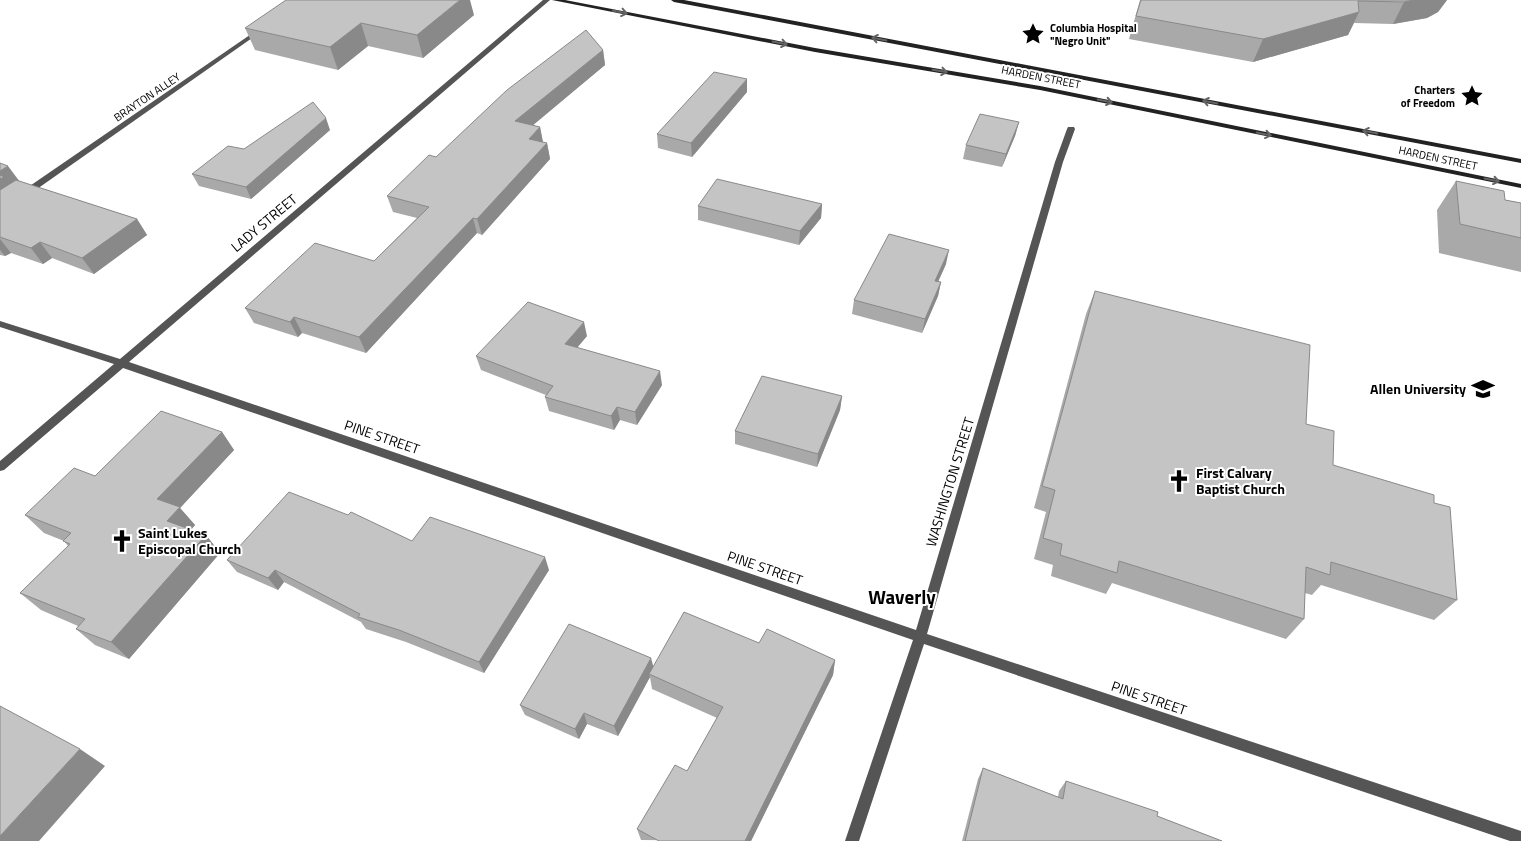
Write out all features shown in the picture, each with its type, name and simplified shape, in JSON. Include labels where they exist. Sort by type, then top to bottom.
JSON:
[{"type":"main road","name":"HARDEN STREET","points":[[555,0],[815,50],[1040,88],[1521,186]]},
{"type":"main road","name":"HARDEN STREET","points":[[674,0],[1521,161]]},
{"type":"street","name":"LADY STREET","points":[[0,467],[547,0]]},
{"type":"street","name":"BRAYTON ALLEY","points":[[16,199],[206,70],[269,24]]},
{"type":"street","name":"WASHINGTON STREET","points":[[852,841],[920,637],[1059,162],[1071,129]]},
{"type":"street","name":"PINE STREET","points":[[0,324],[120,363],[920,637],[1521,838]]},
{"type":"building","points":[[286,0],[460,0],[417,35],[361,23],[330,47],[245,28]]},
{"type":"building","points":[[1141,0],[1414,0],[1404,2],[1358,1],[1359,12],[1263,39],[1136,16]]},
{"type":"building","points":[[586,30],[603,50],[515,121],[540,127],[529,139],[547,143],[477,219],[473,218],[359,337],[294,317],[290,322],[245,308],[315,243],[374,261],[429,207],[387,196],[429,155],[436,157],[507,90]]},
{"type":"building","points":[[714,72],[747,79],[691,143],[657,134]]},
{"type":"building","points":[[313,102],[326,118],[246,187],[192,174],[228,146],[244,149]]},
{"type":"building","points":[[980,114],[1019,122],[1006,154],[966,145]]},
{"type":"building","points":[[0,163],[8,166],[0,171]]},
{"type":"building","points":[[717,179],[822,204],[800,231],[698,206]]},
{"type":"building","points":[[16,180],[137,219],[82,258],[40,242],[31,248],[0,237],[0,190]]},
{"type":"building","points":[[1456,181],[1504,191],[1505,200],[1521,203],[1521,238],[1460,224]]},
{"type":"building","points":[[889,234],[949,250],[935,281],[941,282],[925,319],[854,300]]},
{"type":"building","name":"First Calvary Baptist Church","points":[[1095,291],[1310,345],[1306,424],[1334,431],[1333,465],[1434,495],[1434,503],[1450,507],[1457,600],[1331,562],[1330,575],[1306,567],[1304,619],[1119,561],[1117,573],[1060,555],[1062,544],[1043,538],[1055,490],[1042,486]]},
{"type":"building","points":[[528,302],[584,322],[565,344],[660,371],[635,412],[617,407],[611,416],[545,397],[553,386],[476,356]]},
{"type":"building","points":[[762,376],[842,396],[818,454],[735,431]]},
{"type":"building","name":"Saint Lukes Episcopal Church","points":[[161,411],[222,432],[157,499],[180,507],[167,521],[206,535],[111,642],[76,629],[85,619],[20,593],[70,544],[63,541],[71,533],[25,515],[74,468],[95,476]]},
{"type":"building","points":[[289,492],[348,515],[351,512],[412,541],[430,517],[545,557],[479,662],[399,630],[358,617],[360,614],[275,570],[268,578],[227,560]]},
{"type":"building","points":[[684,612],[759,643],[767,629],[835,660],[745,841],[659,841],[637,829],[675,765],[687,771],[723,707],[649,674]]},
{"type":"building","points":[[569,624],[651,658],[614,726],[584,713],[575,729],[520,705]]},
{"type":"building","points":[[0,706],[80,749],[0,836]]},
{"type":"building","points":[[983,768],[1063,799],[1066,781],[1158,812],[1157,816],[1222,841],[965,841]]},
{"type":"place","name":"Columbia Hospital \"Negro Unit\"","points":[[1033,34]]},
{"type":"place","name":"Charters of Freedom","points":[[1472,96]]},
{"type":"place","name":"Allen University","points":[[1483,389]]},
{"type":"place","name":"First Calvary Baptist Church","points":[[1179,481]]},
{"type":"place","name":"Saint Lukes Episcopal Church","points":[[122,541]]},
{"type":"district","name":"Waverly","points":[[902,597]]}]
